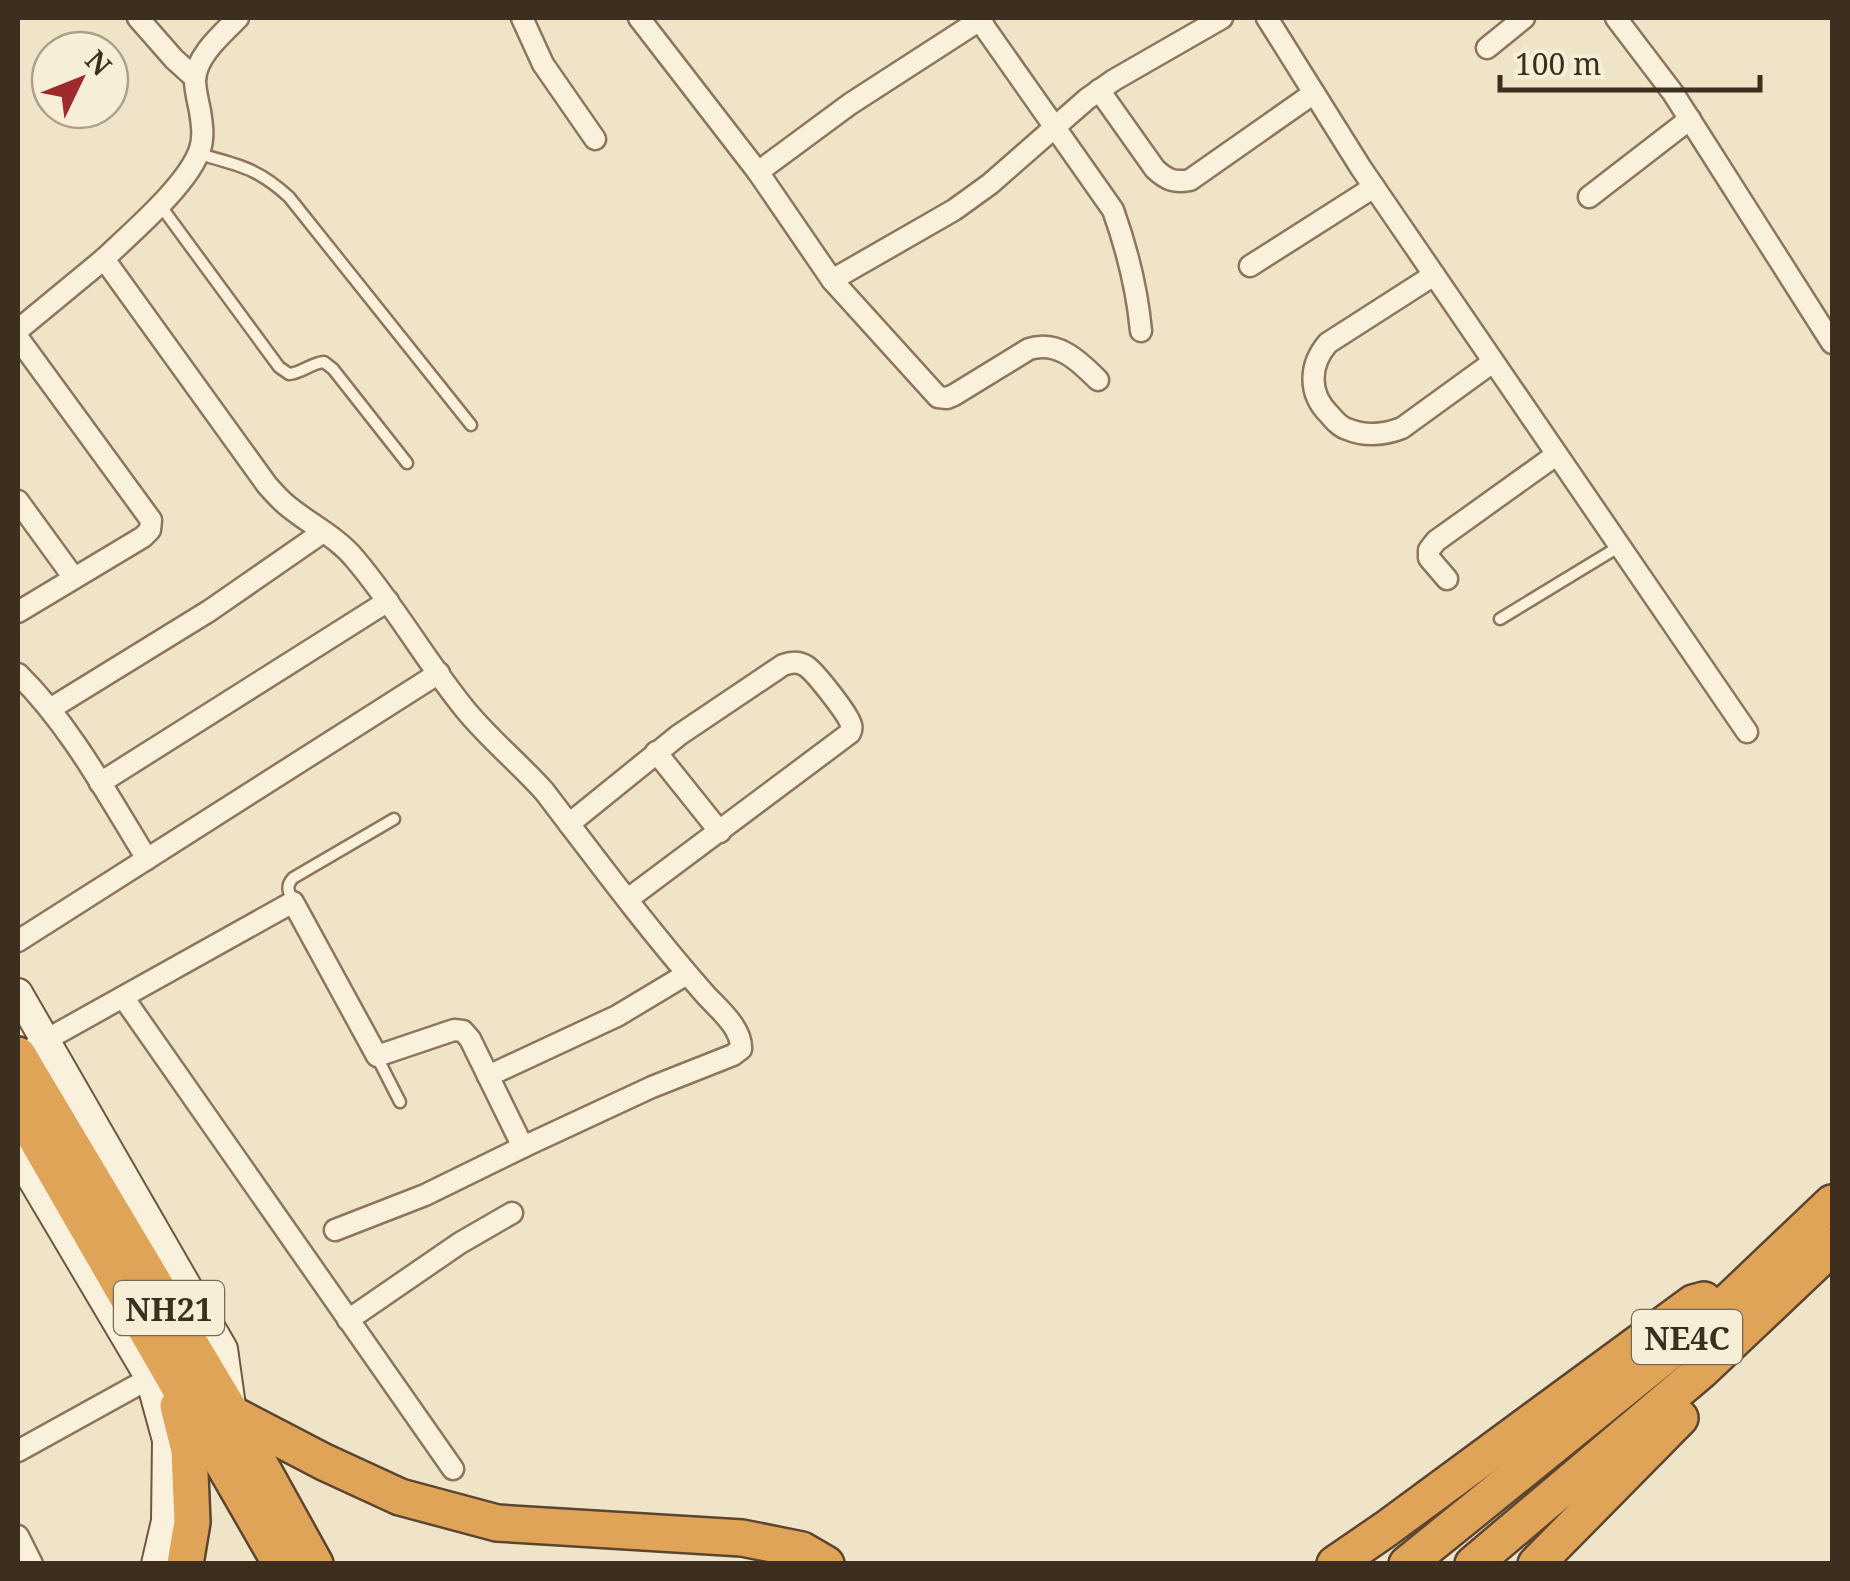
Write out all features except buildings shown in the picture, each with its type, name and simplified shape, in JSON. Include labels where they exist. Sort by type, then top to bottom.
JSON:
[{"type":"highway","name":"NH21","points":[[27,1050],[315,1564]]},
{"type":"highway","name":"NH21","points":[[18,1106],[160,1373],[281,1564]]},
{"type":"highway","name":"NE4C","points":[[1407,1564],[1709,1320],[1832,1203]]},
{"type":"highway","name":"NE4C","points":[[1472,1564],[1701,1372],[1832,1246]]},
{"type":"highway","points":[[1335,1564],[1692,1303],[1743,1288]]},
{"type":"highway","points":[[1536,1564],[1685,1413],[1701,1372]]},
{"type":"highway","points":[[160,1373],[188,1450],[192,1522],[184,1564]]},
{"type":"highway","points":[[232,1414],[400,1497],[498,1522],[742,1538],[802,1550],[826,1564]]},
{"type":"street","points":[[138,18],[195,78]]},
{"type":"street","points":[[18,330],[104,259],[190,171],[202,142],[195,78],[205,55],[238,18]]},
{"type":"street","points":[[522,18],[543,64],[595,139]]},
{"type":"street","points":[[639,18],[758,172],[832,280],[938,397],[954,395],[1040,346],[1071,354],[1098,380]]},
{"type":"street","points":[[758,172],[850,104],[980,18],[1113,210],[1138,291],[1141,332]]},
{"type":"street","points":[[832,280],[954,210],[1099,90],[1222,18]]},
{"type":"street","points":[[1267,18],[1374,187],[1747,732]]},
{"type":"street","points":[[1488,48],[1524,18]]},
{"type":"street","points":[[1616,18],[1690,119],[1832,344]]},
{"type":"street","points":[[1099,90],[1155,169],[1176,182],[1190,180],[1314,93]]},
{"type":"street","points":[[1590,196],[1690,119]]},
{"type":"street","points":[[1250,266],[1374,187]]},
{"type":"street","points":[[104,259],[268,485],[286,505],[342,544],[472,719],[519,763],[741,1040],[740,1050],[733,1055],[652,1087],[425,1195],[335,1230]]},
{"type":"street","points":[[1434,275],[1328,343],[1319,354],[1313,374],[1314,393],[1325,410],[1344,428],[1385,434],[1402,428],[1493,362]]},
{"type":"street","points":[[18,338],[150,520],[150,530],[144,537],[18,612]]},
{"type":"street","points":[[1447,579],[1429,558],[1436,542],[1556,455]]},
{"type":"street","points":[[18,501],[74,578]]},
{"type":"street","points":[[50,709],[209,611],[323,532]]},
{"type":"street","points":[[100,783],[388,601]]},
{"type":"street","points":[[569,824],[656,752],[782,664],[803,664],[812,670],[847,716],[852,726],[850,733],[628,899]]},
{"type":"street","points":[[18,941],[439,673]]},
{"type":"street","points":[[18,674],[50,709],[146,859]]},
{"type":"street","points":[[656,752],[720,832]]},
{"type":"street","points":[[18,993],[27,1050],[293,902],[376,1056],[454,1030],[463,1031],[523,1148]]},
{"type":"street","points":[[488,1076],[618,1016],[687,974]]},
{"type":"street","points":[[123,998],[453,1469]]},
{"type":"street","points":[[18,1155],[160,1373],[167,1440],[166,1521],[156,1564]]},
{"type":"street","points":[[348,1320],[460,1243],[512,1213]]},
{"type":"street","points":[[18,1452],[160,1373]]},
{"type":"street","points":[[18,1536],[32,1564]]},
{"type":"lane","points":[[199,154],[249,168],[288,197],[472,425]]},
{"type":"lane","points":[[160,204],[279,367],[288,374],[298,373],[324,362],[407,462]]},
{"type":"lane","points":[[1500,619],[1620,546]]},
{"type":"lane","points":[[293,902],[288,883],[293,878],[394,819]]},
{"type":"lane","points":[[376,1056],[400,1102]]}]
